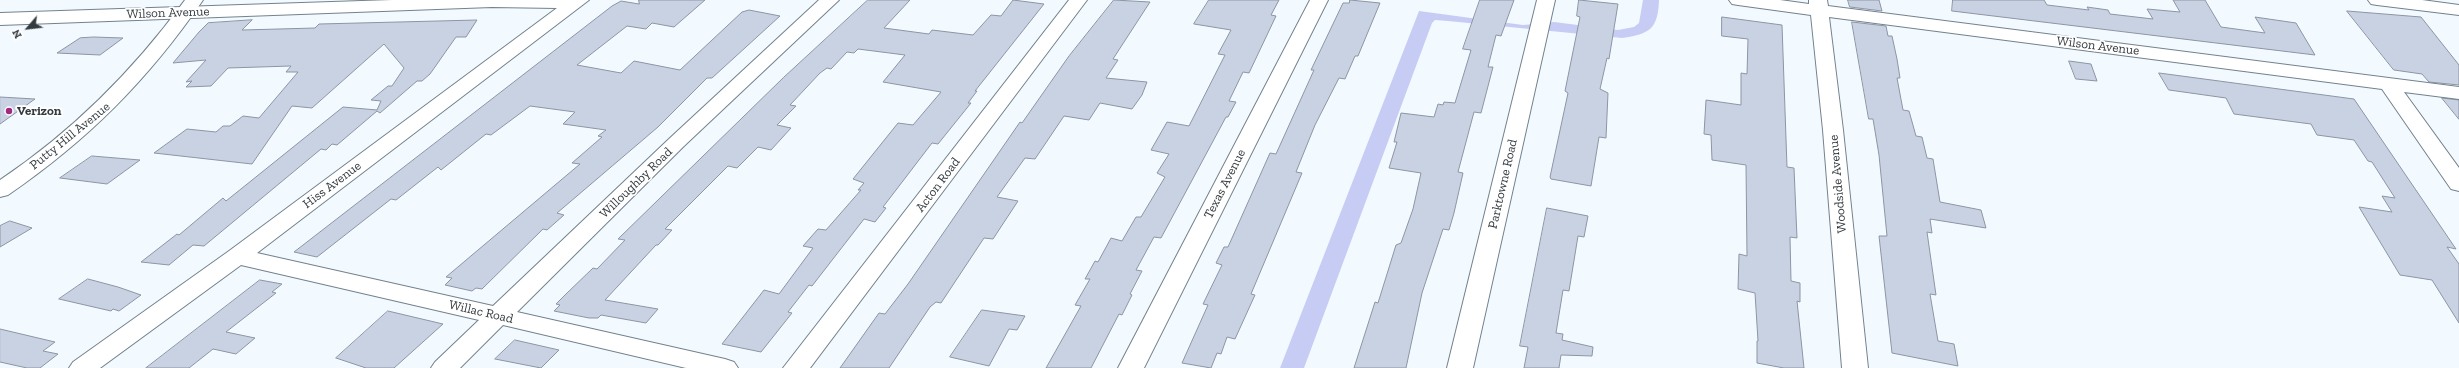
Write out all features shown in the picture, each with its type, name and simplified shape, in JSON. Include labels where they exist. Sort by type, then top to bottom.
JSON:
[{"type":"street","name":"Willoughby Road","points":[[444,368],[677,142],[830,0]]},
{"type":"street","name":"Acton Road","points":[[796,368],[1078,0]]},
{"type":"street","name":"Texas Avenue","points":[[1131,368],[1319,0]]},
{"type":"street","name":"Parktowne Road","points":[[1460,368],[1546,0]]},
{"type":"street","name":"Wilson Avenue","points":[[1738,0],[1819,5],[2459,93]]},
{"type":"street","points":[[2377,0],[2459,10]]},
{"type":"street","name":"Wilson Avenue","points":[[0,19],[189,6],[578,2]]},
{"type":"street","name":"Hiss Avenue","points":[[82,368],[237,256],[578,2]]},
{"type":"street","name":"Woodside Avenue","points":[[1819,5],[1834,130],[1855,368]]},
{"type":"street","name":"Putty Hill Avenue","points":[[0,190],[50,155],[106,108],[143,67],[189,6]]},
{"type":"street","points":[[2388,83],[2459,184]]},
{"type":"street","name":"Willac Road","points":[[237,256],[726,368]]},
{"type":"shaded area","points":[[1643,0],[1659,0],[1657,18],[1654,24],[1646,32],[1622,38],[1448,21],[1435,20],[1432,23],[1304,368],[1280,368],[1419,11],[1523,25],[1554,22],[1618,30],[1634,27],[1639,23]]},
{"type":"building","points":[[639,0],[705,0],[674,27],[652,23],[646,29],[627,26],[577,65],[621,73],[634,61],[680,70],[742,12],[749,10],[780,16],[712,78],[707,78],[658,127],[557,213],[564,215],[547,230],[543,229],[482,289],[476,288],[472,291],[445,285],[452,278],[446,277],[580,164],[572,163],[602,137],[598,136],[606,130],[563,124],[575,112],[530,106],[491,135],[486,134],[441,170],[438,167],[396,200],[391,199],[317,257],[294,252],[612,6],[621,1],[639,4]]},
{"type":"building","points":[[868,0],[910,0],[884,28],[929,34],[932,30],[973,35],[991,15],[1001,16],[1013,0],[1044,4],[975,91],[977,91],[968,103],[971,103],[938,144],[932,143],[883,207],[886,208],[875,222],[864,219],[812,286],[809,285],[788,312],[792,313],[761,352],[722,344],[764,290],[779,294],[813,248],[803,246],[818,229],[826,230],[861,190],[858,190],[864,183],[853,179],[898,123],[913,125],[941,92],[883,82],[905,55],[858,49],[854,53],[847,52],[831,69],[827,68],[820,73],[790,105],[796,106],[777,125],[791,128],[771,150],[758,147],[737,168],[728,166],[665,229],[672,230],[605,300],[658,309],[646,323],[601,315],[598,318],[589,318],[554,311],[560,305],[556,304],[566,294],[593,268],[597,269],[625,240],[618,239],[783,78]]},
{"type":"building","points":[[1114,0],[1150,2],[1113,59],[1118,60],[1106,78],[1147,82],[1142,95],[1132,109],[1100,103],[1089,120],[1064,116],[1035,159],[1025,158],[997,197],[1018,201],[993,239],[984,238],[941,303],[936,302],[930,307],[889,368],[840,368],[879,313],[885,314],[908,284],[1020,122],[1022,123],[1069,56]]},
{"type":"building","points":[[1209,0],[1279,0],[1271,15],[1276,16],[1249,73],[1243,72],[1229,101],[1236,102],[1228,117],[1226,117],[1161,238],[1154,237],[1136,270],[1142,271],[1130,294],[1132,295],[1122,315],[1119,314],[1091,368],[1046,368],[1081,306],[1075,305],[1090,279],[1085,279],[1095,261],[1098,262],[1111,238],[1122,241],[1136,217],[1141,217],[1165,177],[1157,173],[1169,154],[1151,150],[1167,122],[1189,126],[1225,55],[1218,54],[1231,30],[1194,24]]},
{"type":"building","points":[[1350,0],[1380,3],[1358,56],[1355,56],[1345,79],[1339,78],[1315,125],[1296,172],[1302,173],[1251,294],[1255,295],[1235,339],[1227,337],[1221,354],[1217,353],[1211,368],[1182,363],[1208,305],[1203,304],[1222,265],[1216,263],[1224,247],[1228,247],[1270,153],[1276,154],[1314,70],[1311,70],[1343,3],[1349,3]]},
{"type":"building","points":[[1480,0],[1514,0],[1501,36],[1496,35],[1488,67],[1493,67],[1481,113],[1474,112],[1458,172],[1463,173],[1454,213],[1449,230],[1443,229],[1422,293],[1406,368],[1354,368],[1375,302],[1378,303],[1396,245],[1401,243],[1413,209],[1421,173],[1389,168],[1397,142],[1394,142],[1401,113],[1434,117],[1438,104],[1443,105],[1444,102],[1455,103],[1471,50],[1463,49]]},
{"type":"building","points":[[1579,0],[1618,4],[1609,59],[1607,58],[1600,89],[1608,93],[1606,138],[1599,137],[1591,186],[1551,179],[1550,177],[1568,93],[1565,91],[1580,17],[1577,16]]},
{"type":"building","points":[[1848,0],[1879,0],[1882,11],[1850,7]]},
{"type":"building","points":[[1953,0],[2044,0],[2047,5],[2089,10],[2087,7],[2108,10],[2110,14],[2153,19],[2147,9],[2180,12],[2173,0],[2205,0],[2221,27],[2265,33],[2255,17],[2296,23],[2315,55],[1952,11]]},
{"type":"building","points":[[2347,11],[2421,17],[2459,65],[2459,85],[2429,82],[2422,74],[2394,70]]},
{"type":"building","points":[[1722,17],[1782,25],[1787,167],[1794,168],[1797,238],[1790,237],[1791,281],[1800,283],[1800,302],[1797,301],[1804,368],[1784,368],[1757,363],[1758,341],[1755,293],[1738,289],[1739,254],[1747,256],[1746,165],[1712,160],[1711,135],[1704,134],[1706,100],[1741,105],[1741,73],[1747,74],[1748,39],[1722,36]]},
{"type":"building","points":[[252,20],[242,30],[315,28],[319,24],[477,20],[466,37],[456,37],[430,74],[422,81],[417,81],[380,113],[377,111],[337,145],[332,144],[326,150],[321,149],[204,246],[193,245],[169,265],[141,262],[177,234],[179,235],[223,198],[226,201],[343,107],[377,110],[381,101],[371,100],[388,86],[392,86],[404,68],[384,44],[312,108],[292,106],[252,164],[154,153],[187,129],[216,132],[223,126],[230,126],[243,116],[259,118],[298,72],[286,72],[291,66],[228,68],[211,86],[186,87],[192,81],[186,82],[206,60],[173,63],[199,32],[208,23]]},
{"type":"building","points":[[1852,22],[1886,26],[1888,36],[1892,36],[1900,78],[1897,78],[1903,110],[1909,111],[1916,136],[1922,137],[1927,158],[1933,159],[1940,202],[1981,210],[1986,228],[1930,219],[1932,233],[1927,232],[1936,295],[1930,294],[1938,341],[1954,344],[1958,366],[1892,353],[1879,236],[1887,236],[1879,155],[1873,119],[1869,119]]},
{"type":"building","points":[[80,38],[123,38],[100,55],[57,53]]},
{"type":"building","points":[[2069,61],[2091,64],[2097,81],[2076,79]]},
{"type":"building","points":[[2159,73],[2354,99],[2456,249],[2447,247],[2459,264],[2459,323],[2432,280],[2400,275],[2359,207],[2392,212],[2382,196],[2395,198],[2372,162],[2368,161],[2354,140],[2317,135],[2311,124],[2234,114],[2226,98],[2169,90]]},
{"type":"building","name":"Verizon","points":[[0,97],[35,99],[0,124]]},
{"type":"building","points":[[2442,98],[2459,100],[2459,119]]},
{"type":"building","points":[[92,156],[140,160],[107,184],[60,178]]},
{"type":"building","points":[[1547,208],[1588,216],[1584,237],[1578,236],[1569,291],[1563,290],[1556,333],[1563,334],[1562,340],[1593,347],[1592,356],[1561,355],[1559,368],[1524,368],[1528,347],[1520,346]]},
{"type":"building","points":[[10,221],[32,228],[0,247],[0,226]]},
{"type":"building","points":[[88,279],[141,295],[119,311],[113,309],[111,311],[59,299]]},
{"type":"building","points":[[260,280],[282,284],[272,292],[276,293],[226,332],[255,338],[236,354],[213,349],[189,368],[146,368]]},
{"type":"building","points":[[982,310],[1025,316],[1017,330],[1009,329],[989,366],[950,357]]},
{"type":"building","points":[[388,311],[443,324],[394,368],[366,368],[336,358]]},
{"type":"building","points":[[0,329],[55,342],[43,351],[58,354],[40,368],[27,368],[0,362]]},
{"type":"building","points":[[515,340],[559,350],[541,368],[495,359]]},
{"type":"place","name":"Verizon","points":[[9,111]]}]
